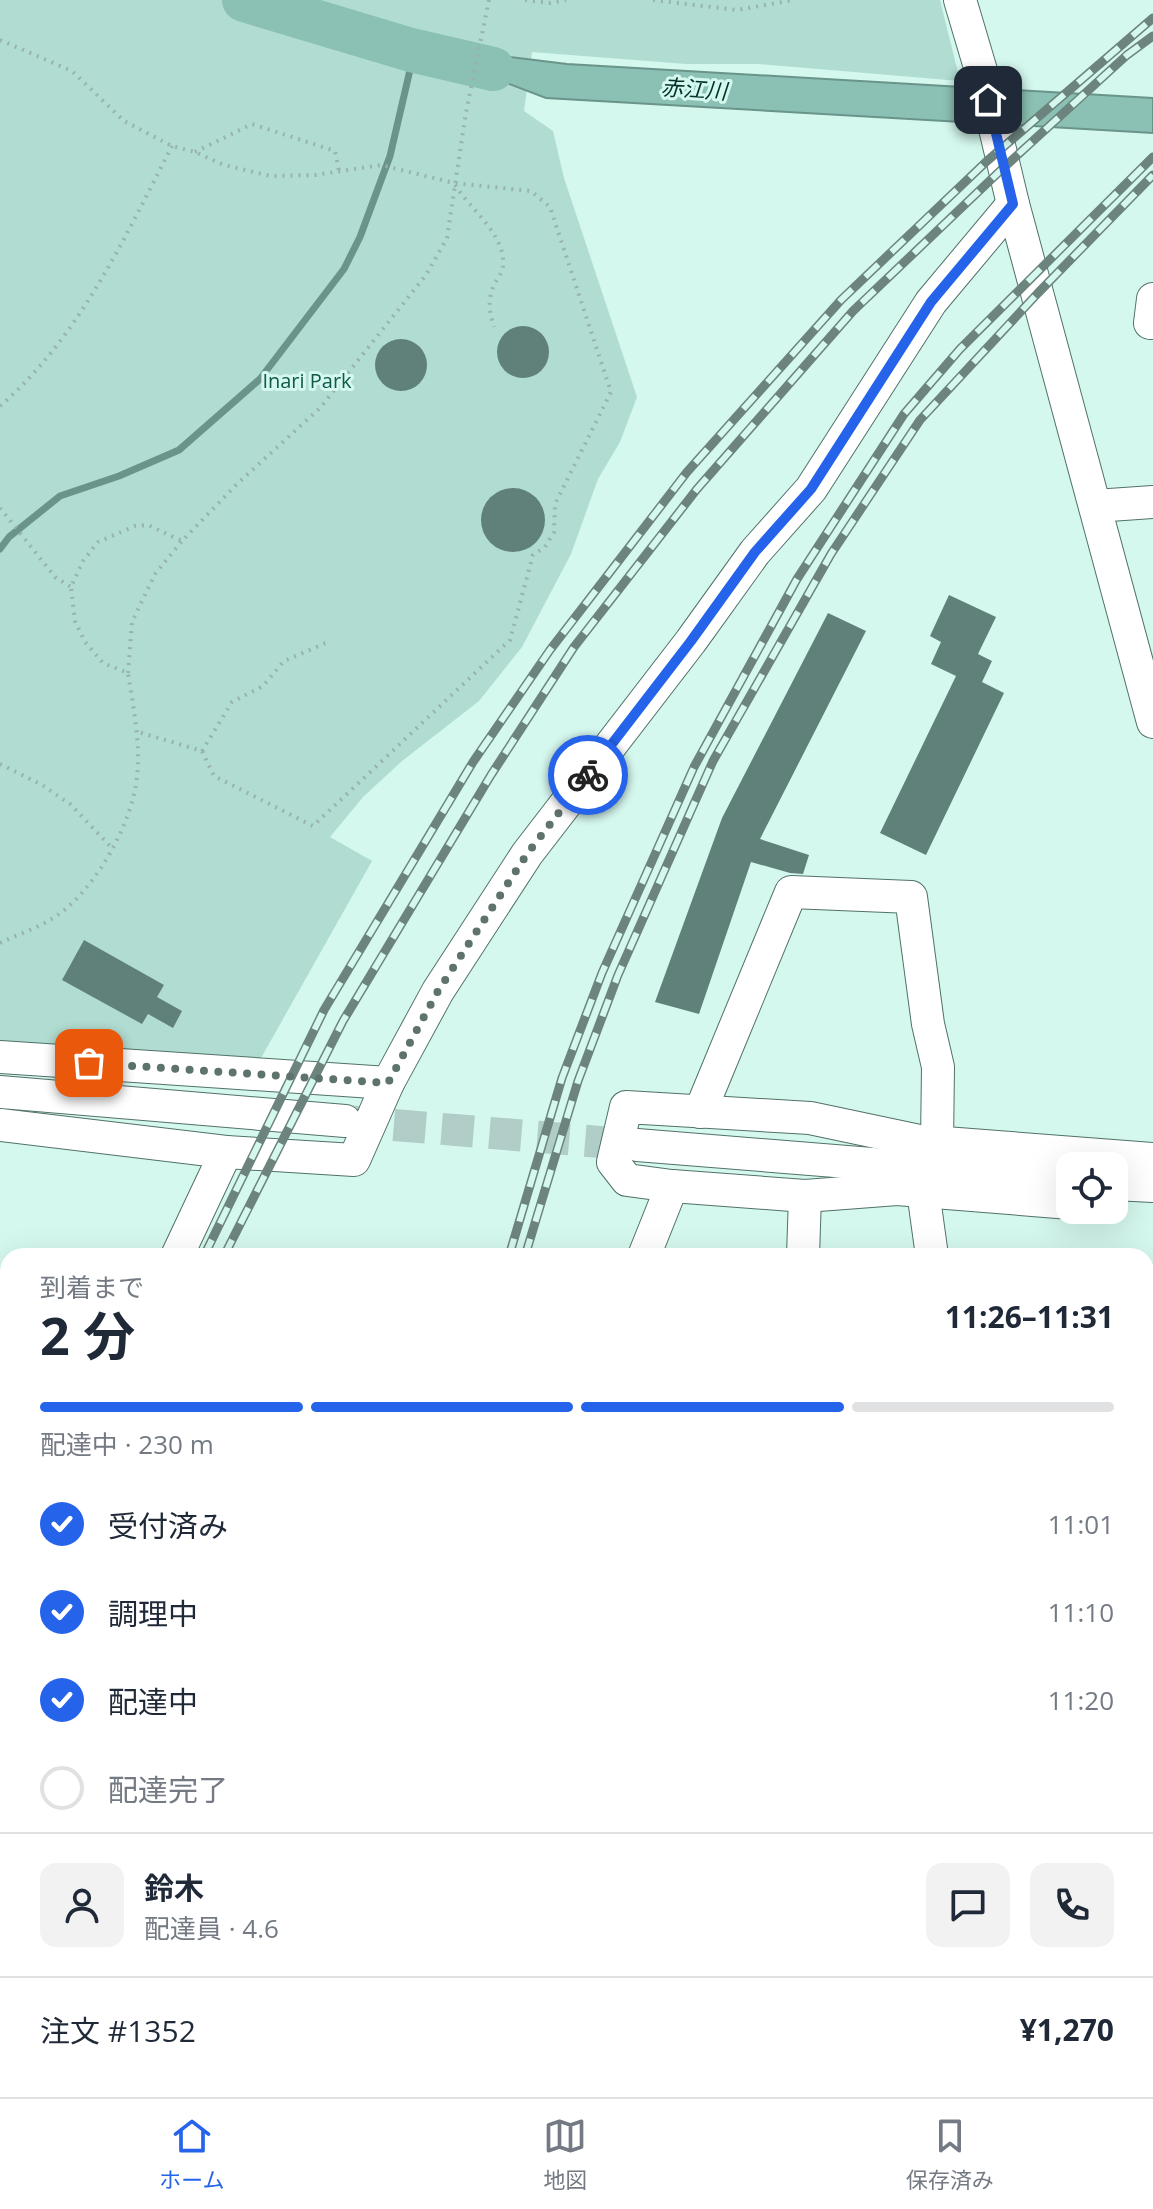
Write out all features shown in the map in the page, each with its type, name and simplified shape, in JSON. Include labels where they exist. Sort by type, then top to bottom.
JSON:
[{"type":"street","points":[[960,0],[1153,722]]},
{"type":"street","points":[[0,1125],[226,1152],[354,1160],[388,1083],[438,991],[527,854],[691,641],[755,552],[811,489],[931,302],[1013,204]]},
{"type":"street","points":[[1153,299],[1150,323],[1153,323]]},
{"type":"street","points":[[1095,506],[1153,502]]},
{"type":"street","points":[[700,1112],[791,892],[911,897],[928,1024],[938,1067],[937,1142]]},
{"type":"street","points":[[0,1057],[388,1083]]},
{"type":"street","points":[[0,1092],[345,1121]]},
{"type":"street","points":[[1056,1202],[897,1189],[805,1196],[672,1186],[627,1180],[613,1162],[626,1107],[810,1118],[919,1141],[1153,1159]]},
{"type":"street","points":[[637,1145],[1056,1179]]},
{"type":"street","points":[[181,1248],[226,1152]]},
{"type":"street","points":[[1128,1185],[1153,1186]]},
{"type":"street","points":[[647,1248],[672,1186]]},
{"type":"street","points":[[923,1191],[931,1248]]},
{"type":"street","points":[[803,1248],[805,1196]]},
{"type":"street","points":[[1128,1206],[1153,1207]]},
{"type":"path","points":[[0,943],[52,919],[89,885],[113,849],[131,807],[138,775],[128,673],[132,622],[155,574],[237,484],[320,408],[426,275],[447,238],[466,112],[489,0]]},
{"type":"path","points":[[525,0],[550,3],[566,0]]},
{"type":"path","points":[[653,0],[737,10],[794,0]]},
{"type":"path","points":[[0,40],[72,71],[124,121],[172,146],[224,165],[271,176],[315,175],[381,165],[454,183],[531,191],[550,207],[611,392],[555,504],[554,532],[545,547],[533,555],[510,640],[313,826],[214,776],[202,751],[135,731]]},
{"type":"path","points":[[195,152],[252,124],[335,151],[339,171]]},
{"type":"path","points":[[0,406],[55,348],[114,259],[172,146]]},
{"type":"path","points":[[454,183],[467,203],[486,222],[503,256],[503,270],[489,298],[494,327]]},
{"type":"path","points":[[0,508],[55,577],[71,587]]},
{"type":"path","points":[[128,673],[103,663],[85,642],[75,621],[71,587],[83,561],[98,542],[135,526],[148,525],[182,541]]},
{"type":"path","points":[[202,751],[232,702],[263,686],[284,661],[328,642]]},
{"type":"path","points":[[0,764],[42,785],[70,804],[113,849]]},
{"type":"green space","name":"Inari Park","points":[[0,0],[940,0],[960,81],[759,64],[686,64],[532,52],[524,111],[553,131],[564,178],[637,397],[620,442],[598,479],[571,554],[522,647],[479,701],[402,761],[363,797],[330,837],[372,861],[261,1058],[250,1065],[0,1044]]},
{"type":"water","points":[[405,44],[567,64],[1153,98],[1153,133],[546,98]]},
{"type":"building","points":[[523,326],[541,334],[549,352],[541,370],[523,378],[505,370],[497,352],[505,334]]},
{"type":"building","points":[[401,339],[419,347],[427,365],[419,383],[401,391],[383,383],[375,365],[383,347]]},
{"type":"building","points":[[507,488],[519,488],[536,497],[543,508],[543,532],[536,543],[519,552],[507,552],[495,547],[486,538],[481,526],[481,514],[486,502],[495,493]]},
{"type":"building","points":[[949,595],[996,617],[978,654],[992,661],[982,682],[1004,693],[926,855],[880,833],[956,676],[931,664],[941,642],[930,636]]},
{"type":"building","points":[[828,613],[866,631],[760,839],[809,855],[803,874],[751,862],[699,1014],[655,1002],[722,818]]},
{"type":"building","points":[[84,940],[164,985],[157,997],[182,1011],[173,1028],[148,1014],[142,1024],[62,980]]},
{"type":"waterway","name":"赤江川","points":[[244,0],[411,50],[493,69]]},
{"type":"waterway","points":[[0,549],[9,537],[60,496],[119,476],[179,450],[260,379],[344,269],[360,237],[390,156],[410,70],[411,50]]},
{"type":"tunnel","points":[[346,1121],[637,1145]]},
{"type":"railway","points":[[208,1248],[324,1010],[473,762],[550,650],[687,472],[841,300],[987,161],[1153,18]]},
{"type":"railway","points":[[228,1248],[343,1021],[491,775],[574,647],[697,489],[853,311],[1000,171],[1127,55],[1153,36]]},
{"type":"railway","points":[[511,1248],[562,1078],[602,973],[694,767],[797,579],[904,414],[960,349],[1153,157]]},
{"type":"railway","points":[[527,1248],[578,1081],[618,975],[713,761],[831,554],[920,420],[1153,175]]},
{"type":"way so far","points":[[89,1063],[388,1083],[438,991],[527,854],[588,775]]},
{"type":"route","points":[[588,775],[755,552],[811,489],[931,302],[1013,204],[988,100]]}]
